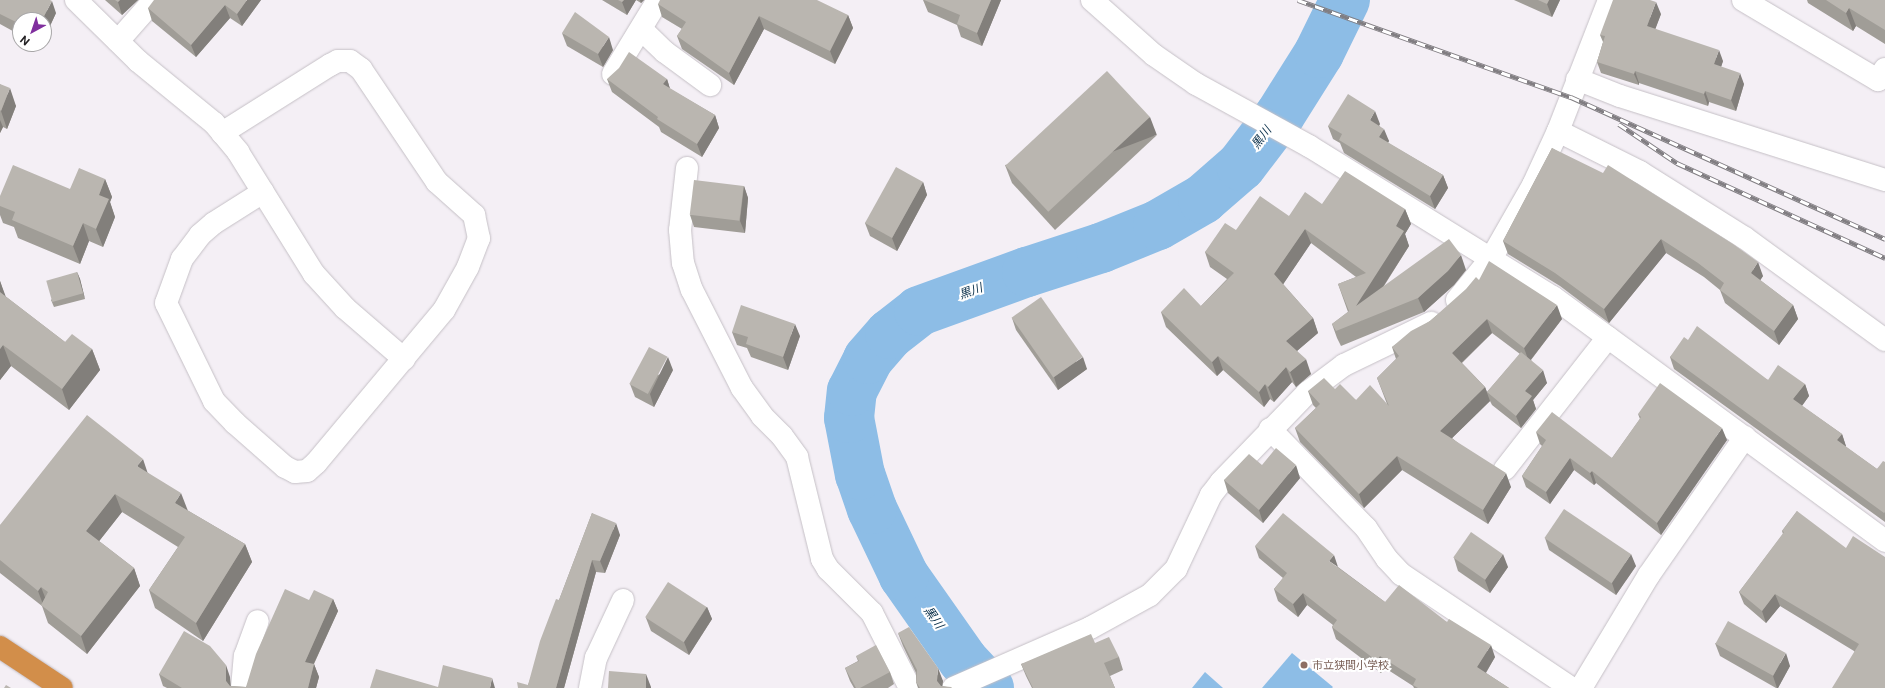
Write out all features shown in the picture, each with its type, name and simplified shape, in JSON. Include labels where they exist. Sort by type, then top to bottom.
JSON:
[{"type":"highway","points":[[0,647],[62,688]]},
{"type":"street","points":[[76,0],[118,41],[222,133],[238,152],[314,274],[345,308],[404,358]]},
{"type":"street","points":[[118,41],[154,0]]},
{"type":"street","points":[[613,74],[658,0]]},
{"type":"street","points":[[1092,0],[1154,55],[1196,84],[1309,146],[1492,257],[1608,337],[1885,541]]},
{"type":"street","points":[[953,688],[1090,628],[1137,603],[1160,587],[1183,557],[1211,495],[1270,429],[1332,372],[1434,321],[1472,285],[1492,257],[1533,185],[1558,131],[1609,0]]},
{"type":"street","points":[[1743,0],[1878,80],[1885,68]]},
{"type":"street","points":[[641,29],[665,52],[710,85]]},
{"type":"street","points":[[222,133],[338,61],[350,60],[361,69],[437,182],[474,215],[479,238],[468,267],[448,305],[316,463],[307,471],[295,472],[285,467],[235,423],[214,400],[168,310],[167,296],[182,259],[200,235],[214,223],[263,192]]},
{"type":"street","points":[[1577,79],[1620,96],[1885,180]]},
{"type":"street","points":[[1558,131],[1640,172],[1745,238],[1885,340]]},
{"type":"street","points":[[687,168],[680,215],[681,245],[686,276],[742,388],[762,416],[782,436],[796,457],[814,537],[822,559],[828,569],[872,613],[910,688]]},
{"type":"street","points":[[1505,468],[1608,337]]},
{"type":"street","points":[[1270,429],[1366,528],[1387,559],[1402,574],[1571,688]]},
{"type":"street","points":[[1581,688],[1649,575],[1745,437]]},
{"type":"street","points":[[590,688],[596,658],[623,600]]},
{"type":"street","points":[[242,688],[244,656],[258,621]]},
{"type":"water","points":[[1292,653],[1333,687],[1262,688]]},
{"type":"water","points":[[1205,672],[1223,688],[1192,688]]},
{"type":"building","points":[[0,0],[52,1],[46,12],[12,12],[12,20],[0,14]]},
{"type":"building","points":[[154,0],[247,0],[237,14],[225,5],[191,45],[148,8]]},
{"type":"building","points":[[660,0],[817,0],[848,15],[830,51],[759,16],[729,73],[677,36],[686,22],[658,4]]},
{"type":"building","points":[[924,0],[991,0],[977,33],[957,24],[960,15]]},
{"type":"building","points":[[1538,0],[1549,0],[1547,4]]},
{"type":"building","points":[[1613,0],[1650,0],[1656,2],[1647,26],[1719,50],[1714,64],[1740,73],[1731,100],[1705,91],[1704,94],[1635,71],[1634,74],[1597,62],[1605,36],[1600,35]]},
{"type":"building","points":[[1826,0],[1885,0],[1885,30],[1849,8],[1846,13]]},
{"type":"building","points":[[575,12],[609,37],[598,54],[562,33]]},
{"type":"building","points":[[629,52],[667,79],[663,84],[715,115],[697,144],[657,119],[658,117],[607,79],[619,68]]},
{"type":"building","points":[[1107,71],[1150,117],[1048,212],[1005,166]]},
{"type":"building","points":[[0,84],[10,88],[1,111],[0,110]]},
{"type":"building","points":[[1348,94],[1375,111],[1370,120],[1384,129],[1379,137],[1443,175],[1430,196],[1339,140],[1342,134],[1328,126]]},
{"type":"building","points":[[1552,148],[1603,173],[1608,165],[1733,244],[1758,262],[1751,273],[1793,305],[1774,331],[1720,290],[1724,283],[1698,263],[1661,239],[1604,309],[1555,273],[1503,241]]},
{"type":"building","points":[[13,165],[70,189],[79,168],[105,179],[99,195],[109,199],[96,229],[83,223],[73,246],[12,220],[15,212],[0,206],[0,196]]},
{"type":"building","points":[[896,167],[923,182],[892,238],[865,223]]},
{"type":"building","points":[[1345,171],[1405,209],[1396,226],[1404,231],[1356,306],[1449,239],[1461,255],[1448,271],[1418,298],[1336,331],[1332,324],[1349,311],[1338,284],[1366,273],[1305,229],[1274,274],[1313,318],[1286,341],[1306,359],[1290,372],[1286,367],[1268,387],[1265,384],[1259,392],[1218,356],[1212,362],[1161,312],[1184,288],[1201,306],[1234,273],[1205,252],[1225,223],[1236,230],[1260,196],[1289,216],[1305,192],[1322,204]]},
{"type":"building","points":[[694,180],[744,186],[739,221],[690,215]]},
{"type":"building","points":[[1489,261],[1557,305],[1524,348],[1487,319],[1452,353],[1485,387],[1440,431],[1506,473],[1483,510],[1397,456],[1359,494],[1295,428],[1320,404],[1308,391],[1324,378],[1335,389],[1340,384],[1356,400],[1370,385],[1389,406],[1377,378],[1399,356],[1392,347],[1411,331],[1430,321],[1466,289],[1476,277],[1479,280]]},
{"type":"building","points":[[77,272],[83,293],[52,302],[46,281]]},
{"type":"building","points":[[0,292],[65,342],[72,334],[92,349],[62,389],[3,345],[0,349]]},
{"type":"building","points":[[1041,297],[1083,357],[1053,377],[1012,318]]},
{"type":"building","points":[[741,305],[795,324],[783,357],[746,344],[748,337],[732,332]]},
{"type":"building","points":[[1697,326],[1768,380],[1778,365],[1805,384],[1793,399],[1842,434],[1837,440],[1877,469],[1883,461],[1885,462],[1885,512],[1884,513],[1670,357],[1684,337],[1688,340]]},
{"type":"building","points":[[649,347],[668,357],[648,394],[629,384]]},
{"type":"building","points":[[1521,352],[1543,370],[1525,391],[1532,396],[1516,416],[1487,392]]},
{"type":"building","points":[[1660,383],[1722,428],[1657,523],[1592,471],[1590,473],[1570,458],[1546,492],[1522,476],[1546,440],[1536,432],[1552,412],[1612,458],[1641,417],[1638,414]]},
{"type":"building","points":[[87,415],[143,459],[137,466],[181,493],[175,503],[245,544],[196,623],[149,590],[185,537],[115,494],[86,531],[134,568],[81,636],[41,605],[48,592],[41,587],[38,591],[0,560],[0,525]]},
{"type":"building","points":[[1276,448],[1296,465],[1259,510],[1224,480],[1249,454],[1262,465]]},
{"type":"building","points":[[1564,509],[1631,554],[1612,583],[1544,538]]},
{"type":"building","points":[[1797,511],[1846,548],[1853,536],[1885,557],[1885,688],[1832,688],[1859,644],[1775,594],[1762,611],[1739,592],[1784,532],[1782,531]]},
{"type":"building","points":[[592,513],[616,523],[600,561],[592,560],[556,688],[518,688],[517,682],[528,685],[540,641],[556,599],[559,600]]},
{"type":"building","points":[[1283,513],[1334,555],[1329,561],[1385,602],[1399,585],[1447,622],[1449,619],[1491,645],[1477,667],[1509,688],[1418,688],[1413,685],[1416,679],[1380,656],[1377,661],[1332,627],[1337,620],[1303,593],[1293,604],[1274,589],[1287,573],[1255,546]]},
{"type":"building","points":[[1471,532],[1503,554],[1485,580],[1453,557]]},
{"type":"building","points":[[668,582],[707,607],[684,642],[645,617]]},
{"type":"building","points":[[285,589],[309,600],[314,590],[333,599],[305,662],[314,664],[308,688],[182,688],[159,674],[184,631],[210,646],[226,665],[226,681],[230,686],[246,687],[256,654]]},
{"type":"building","points":[[1728,621],[1786,653],[1773,676],[1715,644]]},
{"type":"building","points":[[909,627],[938,668],[937,681],[941,686],[952,688],[920,688],[916,682],[917,670],[898,633]]},
{"type":"building","points":[[1091,634],[1095,643],[1109,637],[1119,657],[1104,663],[1115,688],[1033,688],[1021,664]]},
{"type":"building","points":[[876,645],[890,672],[860,688],[856,688],[845,668],[859,661],[856,656]]},
{"type":"building","points":[[443,665],[492,678],[490,688],[370,688],[376,669],[438,687]]},
{"type":"building","points":[[609,671],[646,674],[646,688],[608,688]]},
{"type":"building","points":[[6,685],[11,688],[4,688]]},
{"type":"waterway","name":"黒川","points":[[989,688],[963,660],[904,576],[872,509],[860,475],[849,418],[852,391],[868,359],[890,334],[919,311],[1027,272],[1101,248],[1158,225],[1203,199],[1241,166],[1280,115],[1319,53],[1345,0]]},
{"type":"railway","points":[[1298,0],[1571,97],[1885,239]]},
{"type":"railway","points":[[1619,124],[1677,163],[1885,258]]},
{"type":"place","name":"市立狭間小学校","points":[[1304,665]]}]
